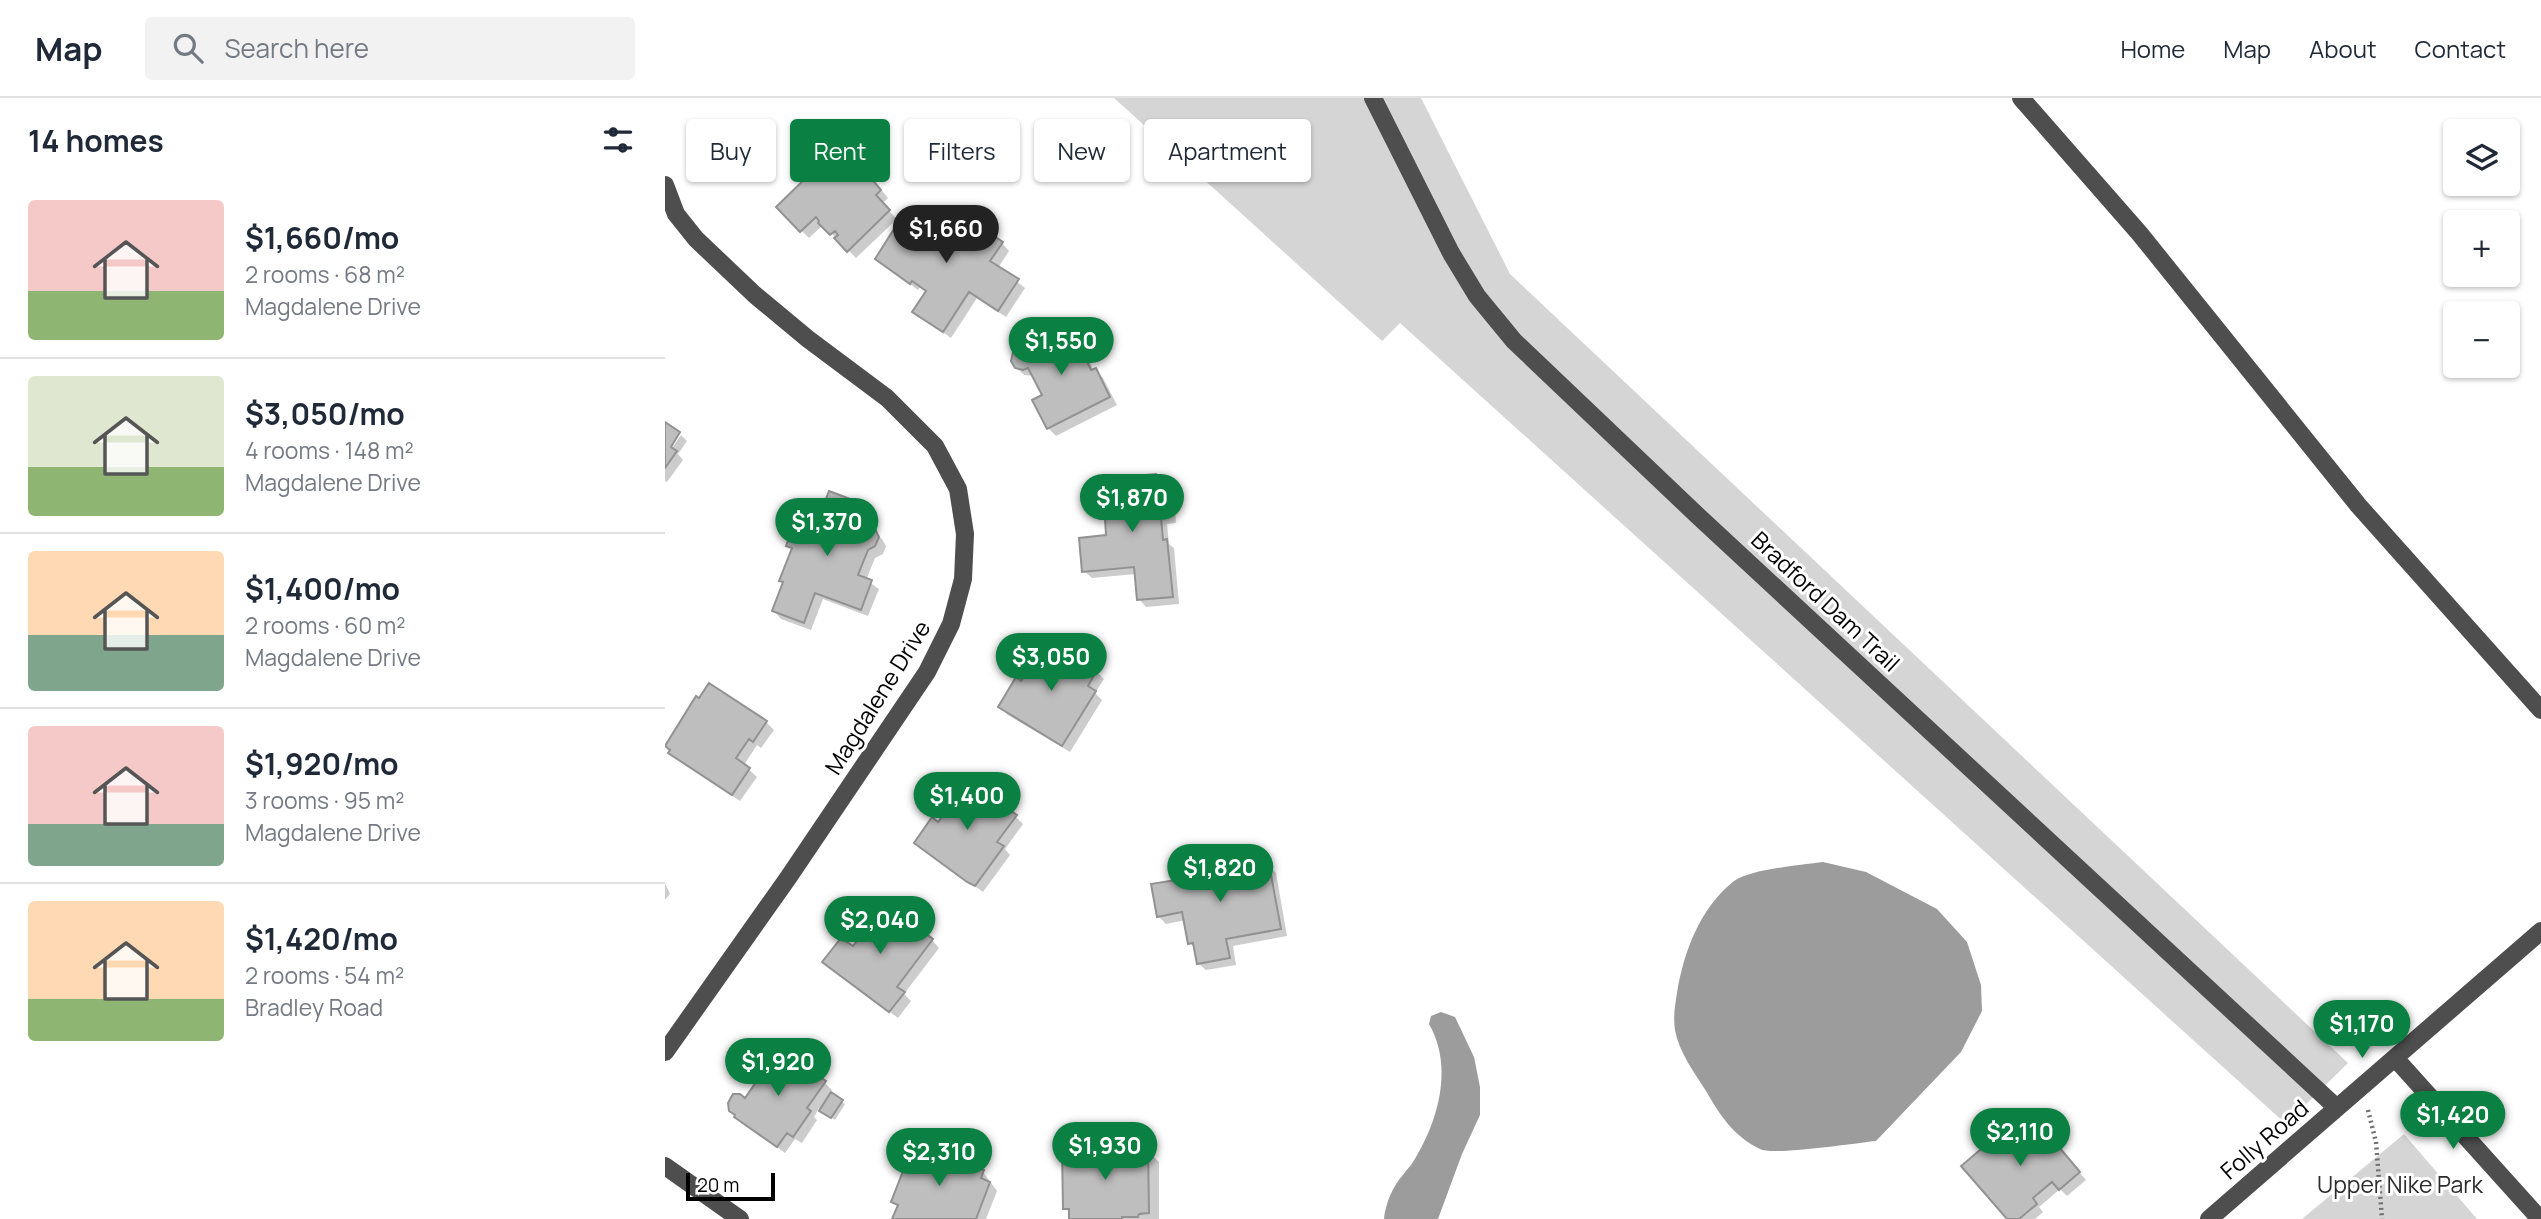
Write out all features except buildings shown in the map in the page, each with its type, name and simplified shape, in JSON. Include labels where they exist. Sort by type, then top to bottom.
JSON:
[{"type":"street","name":"Bradford Dam Trail","points":[[1373,98],[1451,253],[1477,296],[1514,341],[1698,516],[2337,1108]]},
{"type":"street","points":[[2021,98],[2140,234],[2358,505],[2541,710]]},
{"type":"street","name":"Magdalene Drive","points":[[665,186],[670,218],[808,339],[887,398],[935,446],[958,489],[965,534],[963,579],[951,624],[927,671],[788,878],[665,1052]]},
{"type":"street","name":"Folly Road","points":[[2209,1219],[2541,931]]},
{"type":"street","points":[[2395,1058],[2540,1219]]},
{"type":"street","points":[[665,1166],[740,1219]]},
{"type":"path","points":[[2354,1092],[2368,1110],[2376,1142],[2382,1219]]},
{"type":"green space","points":[[1114,98],[1421,98],[1510,274],[2348,1063],[2286,1124],[1400,323],[1382,341],[1207,182],[1311,182],[1311,119],[1144,119],[1144,125]]},
{"type":"green space","name":"Upper Nike Park","points":[[2404,1134],[2477,1219],[2302,1219]]},
{"type":"shaded area","points":[[1823,862],[1866,872],[1937,909],[1967,942],[1981,985],[1982,1011],[1961,1052],[1876,1141],[1768,1151],[1742,1138],[1728,1124],[1687,1062],[1675,1030],[1677,993],[1695,931],[1712,904],[1734,881],[1764,871]]},
{"type":"shaded area","points":[[1441,1012],[1455,1017],[1474,1057],[1480,1087],[1480,1115],[1438,1219],[1384,1219],[1393,1190],[1422,1146],[1436,1112],[1442,1076],[1441,1058],[1429,1024],[1431,1016]]}]
